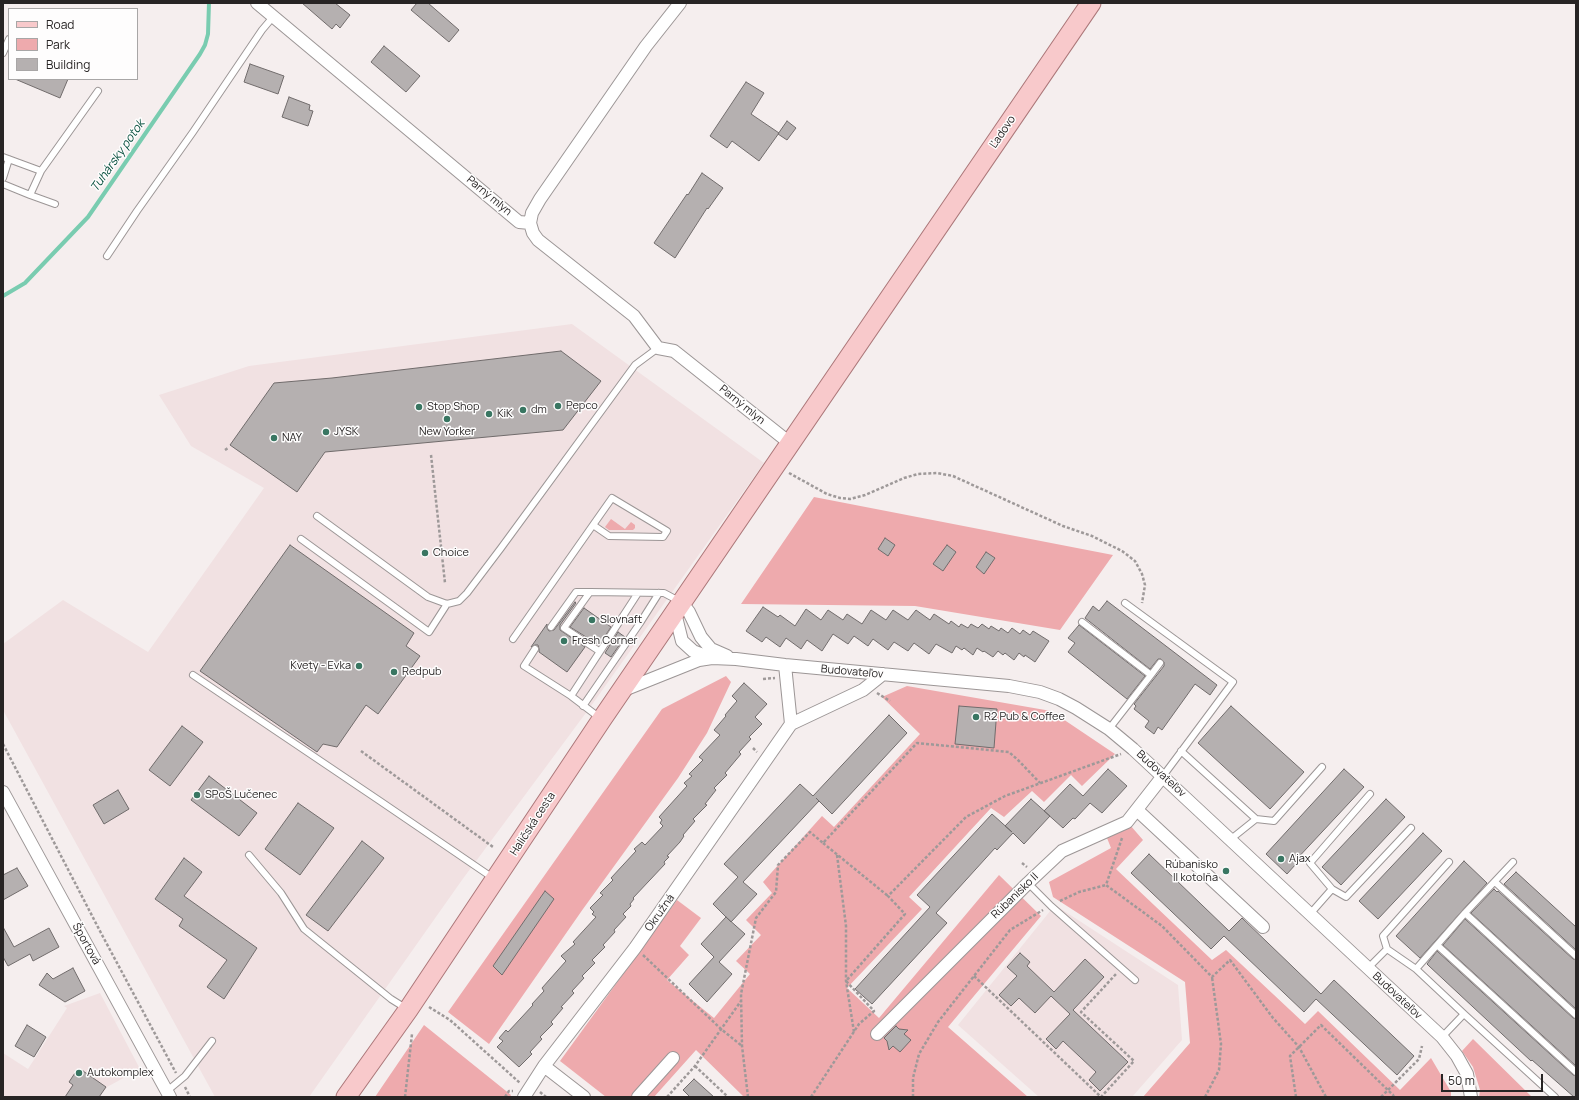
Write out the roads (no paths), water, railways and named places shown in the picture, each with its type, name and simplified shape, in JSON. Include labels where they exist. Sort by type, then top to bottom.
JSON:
[{"type":"main road","name":"Ľadovo","points":[[791,444],[1091,3]]},
{"type":"main road","name":"Haličská cesta","points":[[350,1095],[496,881],[602,719],[624,690],[678,608],[791,444]]},
{"type":"street","name":"Parný mlyn","points":[[257,3],[519,222],[530,223]]},
{"type":"street","points":[[658,348],[634,316],[541,243],[533,233],[530,223],[532,213],[540,199],[646,46],[680,3]]},
{"type":"street","name":"Parný mlyn","points":[[658,348],[674,351],[791,444]]},
{"type":"street","name":"Budovateľov","points":[[712,658],[693,651],[682,641],[678,608],[689,612],[701,637],[711,649],[736,659]]},
{"type":"street","name":"Budovateľov","points":[[624,690],[699,660],[712,658],[736,659],[1009,686],[1040,692],[1060,699],[1109,729],[1134,749],[1442,1037],[1457,1056],[1467,1074],[1471,1097]]},
{"type":"street","points":[[785,665],[791,724],[863,690],[883,674]]},
{"type":"street","name":"Okružná","points":[[526,1093],[544,1066],[636,948],[791,724]]},
{"type":"street","name":"Rúbanisko II","points":[[877,1034],[1062,851],[1127,822],[1146,800],[1163,776]]},
{"type":"street","name":"Športová","points":[[3,792],[169,1094]]},
{"type":"street","points":[[1136,810],[1263,927]]},
{"type":"street","points":[[638,1097],[673,1058]]},
{"type":"street","points":[[544,1066],[584,1097]]},
{"type":"lane","points":[[107,256],[136,211],[273,17]]},
{"type":"lane","points":[[3,53],[8,41]]},
{"type":"lane","points":[[30,195],[41,171],[98,91]]},
{"type":"lane","points":[[3,178],[6,158],[41,171]]},
{"type":"lane","points":[[3,184],[55,204]]},
{"type":"lane","points":[[317,516],[428,597],[447,604],[459,601],[467,593],[635,365],[658,348]]},
{"type":"lane","points":[[513,640],[593,525],[612,498],[666,531],[663,537],[609,536],[593,525]]},
{"type":"lane","points":[[301,539],[430,632],[447,604]]},
{"type":"lane","points":[[551,627],[576,592],[664,593],[678,608]]},
{"type":"lane","points":[[590,592],[564,628],[599,651]]},
{"type":"lane","points":[[571,696],[638,593]]},
{"type":"lane","points":[[583,706],[659,593]]},
{"type":"lane","points":[[1125,603],[1233,682],[1163,776]]},
{"type":"lane","points":[[1082,622],[1151,675]]},
{"type":"lane","points":[[535,649],[524,666],[571,696],[602,719]]},
{"type":"lane","points":[[1109,729],[1160,663]]},
{"type":"lane","points":[[193,675],[496,881]]},
{"type":"lane","points":[[1181,751],[1256,819],[1274,821],[1322,767]]},
{"type":"lane","points":[[1370,794],[1310,863],[1332,889],[1346,897],[1411,828]]},
{"type":"lane","points":[[1231,839],[1256,819]]},
{"type":"lane","points":[[249,855],[281,893],[304,930],[391,999],[408,1010]]},
{"type":"lane","points":[[1449,862],[1383,936],[1387,949],[1416,969],[1555,1097]]},
{"type":"lane","points":[[1416,969],[1465,913],[1513,862]]},
{"type":"lane","points":[[1495,882],[1576,956]]},
{"type":"lane","points":[[1028,883],[1051,906],[1135,980]]},
{"type":"lane","points":[[1310,914],[1332,889]]},
{"type":"lane","points":[[1465,913],[1576,1015]]},
{"type":"lane","points":[[1437,945],[1576,1072]]},
{"type":"lane","points":[[1368,968],[1387,949]]},
{"type":"lane","points":[[1442,1037],[1464,1014]]},
{"type":"lane","points":[[169,1094],[212,1041]]},
{"type":"waterway","name":"Tuhársky potok","points":[[3,296],[25,283],[88,217],[200,54],[205,45],[208,34],[209,3]]},
{"type":"place","name":"Pepco","points":[[558,406]]},
{"type":"place","name":"Stop Shop","points":[[419,407]]},
{"type":"place","name":"dm","points":[[523,410]]},
{"type":"place","name":"KiK","points":[[489,414]]},
{"type":"place","name":"New Yorker","points":[[447,419]]},
{"type":"place","name":"JYSK","points":[[326,432]]},
{"type":"place","name":"NAY","points":[[274,438]]},
{"type":"place","name":"Choice","points":[[425,553]]},
{"type":"place","name":"Slovnaft","points":[[592,620]]},
{"type":"place","name":"Fresh Corner","points":[[564,641]]},
{"type":"place","name":"Kvety - Evka","points":[[359,666]]},
{"type":"place","name":"Redpub","points":[[394,672]]},
{"type":"place","name":"R2 Pub & Coffee","points":[[976,717]]},
{"type":"place","name":"SPoŠ Lučenec","points":[[197,795]]},
{"type":"place","name":"Ajax","points":[[1281,859]]},
{"type":"place","name":"Rúbanisko II kotolňa","points":[[1226,871]]},
{"type":"place","name":"Autokomplex","points":[[79,1073]]}]
